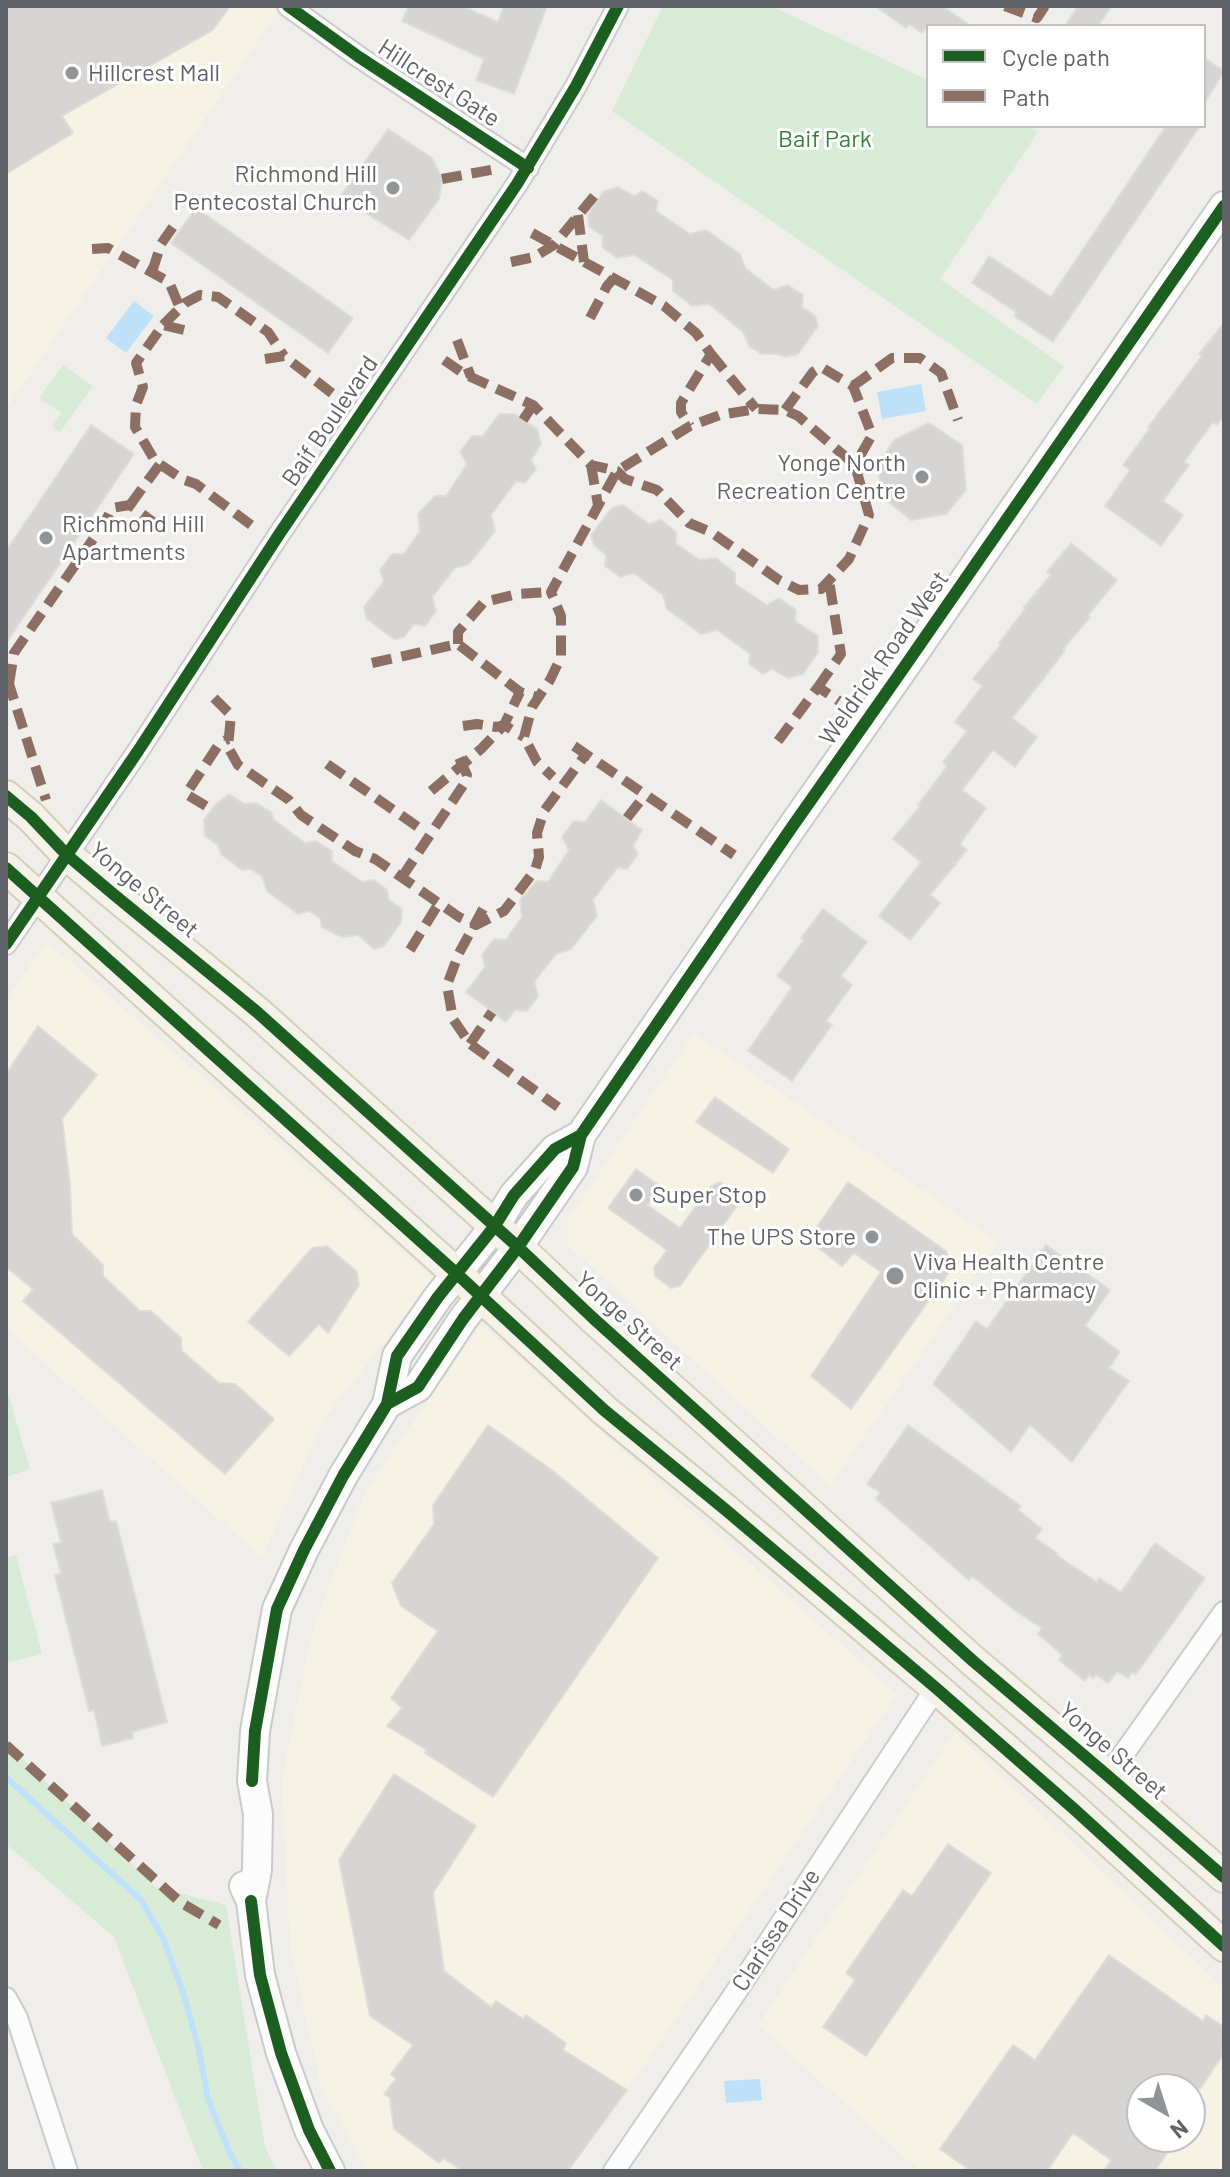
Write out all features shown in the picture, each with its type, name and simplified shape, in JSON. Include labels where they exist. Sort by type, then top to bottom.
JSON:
[{"type":"main road","name":"Yonge Street","points":[[6,796],[67,855],[257,1012],[973,1661],[1224,1877]]},
{"type":"main road","points":[[6,868],[604,1410],[936,1688],[1224,1946]]},
{"type":"street","name":"Hillcrest Gate","points":[[288,6],[359,57],[528,168]]},
{"type":"street","name":"Baif Boulevard","points":[[6,944],[528,168],[618,6]]},
{"type":"street","name":"Weldrick Road West","points":[[387,1404],[418,1387],[480,1295],[518,1247],[573,1167],[581,1135],[1224,206]]},
{"type":"street","name":"Weldrick Road West","points":[[387,1404],[397,1356],[456,1273],[494,1227],[514,1195],[555,1149],[581,1135]]},
{"type":"street","points":[[330,2171],[309,2130],[281,2053],[260,1975],[251,1901],[257,1870],[258,1814],[252,1781],[255,1731],[277,1609],[343,1476],[387,1404]]},
{"type":"street","points":[[1108,1776],[1224,1612]]},
{"type":"street","name":"Clarissa Drive","points":[[614,2171],[936,1688]]},
{"type":"street","points":[[6,1998],[17,2018],[67,2171]]},
{"type":"shaded area","points":[[6,6],[282,6],[6,409]]},
{"type":"shaded area","points":[[47,942],[434,1279],[325,1417],[262,1558],[6,1328],[6,1000]]},
{"type":"shaded area","points":[[694,1033],[998,1242],[830,1486],[568,1245],[568,1219]]},
{"type":"shaded area","points":[[481,1325],[897,1694],[572,2171],[367,2171],[321,2086],[290,1944],[282,1779],[313,1628],[366,1490]]},
{"type":"shaded area","points":[[955,1732],[1224,1988],[1224,2171],[920,2171],[758,2025]]},
{"type":"green space","name":"Baif Park","points":[[663,6],[771,6],[926,79],[926,128],[1031,128],[1038,132],[940,279],[1064,366],[1037,404],[612,111]]},
{"type":"green space","points":[[63,365],[93,386],[60,432],[52,427],[61,413],[39,398]]},
{"type":"green space","points":[[6,1387],[30,1469],[6,1477]]},
{"type":"green space","points":[[16,1555],[42,1654],[6,1663],[6,1558]]},
{"type":"green space","points":[[6,1742],[155,1887],[226,1905],[265,2147],[277,2171],[203,2171],[114,1937],[6,1844]]},
{"type":"water","points":[[134,301],[154,316],[126,353],[106,338]]},
{"type":"water","points":[[921,384],[926,411],[882,419],[877,392]]},
{"type":"water","points":[[760,2079],[762,2100],[726,2103],[724,2081]]},
{"type":"building","name":"Hillcrest Mall","points":[[6,6],[230,6],[213,30],[62,116],[73,133],[6,174]]},
{"type":"building","points":[[409,6],[462,6],[498,22],[504,6],[547,6],[514,94],[476,80],[484,59],[402,21]]},
{"type":"building","points":[[875,6],[942,6],[968,24],[926,24],[922,33],[909,24],[906,28]]},
{"type":"building","points":[[1078,6],[1112,6],[1099,24],[1066,24]]},
{"type":"building","points":[[1206,59],[1224,71],[1206,101]]},
{"type":"building","points":[[1165,128],[1199,128],[1053,342],[1014,316],[1016,312],[972,283],[989,256],[1051,297]]},
{"type":"building","name":"Richmond Hill Pentecostal Church","points":[[388,129],[432,158],[442,179],[439,199],[409,240],[340,197]]},
{"type":"building","points":[[618,187],[634,196],[642,191],[658,201],[656,211],[690,234],[706,230],[740,254],[745,268],[774,290],[788,285],[803,295],[802,307],[815,316],[818,326],[798,354],[786,357],[762,354],[750,347],[743,332],[709,304],[692,306],[673,291],[673,280],[634,255],[617,258],[602,247],[603,236],[589,227],[588,215],[603,192]]},
{"type":"building","points":[[196,208],[353,318],[328,353],[171,243]]},
{"type":"building","points":[[1224,323],[1224,415],[1217,425],[1213,422],[1184,462],[1189,465],[1163,501],[1183,515],[1161,546],[1105,506],[1130,470],[1123,465],[1202,356],[1199,354]]},
{"type":"building","points":[[499,414],[514,414],[537,429],[541,444],[531,460],[536,469],[525,483],[516,481],[491,515],[495,531],[469,564],[455,568],[432,597],[436,611],[425,626],[414,624],[404,637],[394,639],[367,619],[364,607],[384,581],[380,570],[392,554],[404,554],[420,531],[418,514],[435,496],[446,496],[467,464],[460,452],[472,436],[483,436]]},
{"type":"building","name":"Yonge North Recreation Centre","points":[[929,423],[962,445],[966,490],[946,514],[911,520],[881,496],[878,465],[894,440]]},
{"type":"building","name":"Richmond Hill Apartments","points":[[91,425],[134,454],[6,643],[6,551]]},
{"type":"building","points":[[623,505],[649,524],[661,520],[676,532],[676,544],[700,560],[716,558],[735,573],[735,584],[767,605],[779,598],[796,610],[795,621],[818,636],[818,652],[803,674],[788,678],[772,669],[763,674],[749,664],[750,654],[717,630],[701,634],[667,609],[663,595],[634,573],[620,577],[605,566],[606,555],[594,545],[591,535],[612,508]]},
{"type":"building","points":[[1071,543],[1117,580],[1012,718],[1037,737],[1015,767],[993,750],[962,790],[986,808],[960,844],[967,850],[930,895],[940,903],[910,940],[879,916],[921,862],[893,839],[920,806],[947,766],[943,762],[967,731],[955,722],[982,686],[973,679],[1001,644],[1024,607],[1051,575],[1047,572]]},
{"type":"building","points":[[229,794],[244,804],[256,803],[271,812],[274,820],[305,843],[316,841],[332,851],[332,861],[362,882],[374,880],[387,890],[389,900],[402,909],[401,922],[384,946],[374,949],[358,935],[342,937],[322,927],[320,918],[309,911],[298,914],[267,891],[262,876],[250,869],[242,870],[221,854],[218,845],[205,836],[204,820],[215,805]]},
{"type":"building","points":[[601,800],[642,830],[633,846],[638,854],[627,869],[618,867],[593,900],[597,916],[571,949],[556,954],[534,982],[538,996],[527,1011],[515,1010],[506,1022],[466,992],[485,967],[482,955],[494,939],[506,940],[522,917],[520,900],[537,881],[548,882],[569,850],[562,837],[574,821],[585,822]]},
{"type":"building","points":[[823,909],[867,942],[841,976],[852,985],[826,1021],[832,1025],[792,1081],[748,1051],[792,987],[777,976]]},
{"type":"building","points":[[38,1026],[97,1075],[62,1119],[72,1234],[103,1265],[103,1276],[140,1311],[151,1311],[181,1338],[182,1351],[219,1383],[235,1384],[274,1419],[225,1474],[23,1301],[33,1289],[6,1267],[6,1074]]},
{"type":"building","points":[[715,1097],[789,1149],[773,1173],[696,1122]]},
{"type":"building","points":[[636,1169],[660,1186],[647,1205],[680,1228],[710,1187],[720,1182],[735,1192],[739,1203],[680,1286],[671,1288],[655,1276],[654,1268],[667,1250],[608,1208]]},
{"type":"building","points":[[848,1182],[946,1251],[951,1270],[851,1409],[811,1376],[881,1272],[854,1253],[842,1266],[808,1240]]},
{"type":"building","points":[[1046,1245],[1110,1290],[1085,1326],[1120,1352],[1109,1368],[1129,1381],[1072,1462],[1030,1425],[1011,1452],[933,1384],[976,1321],[987,1329]]},
{"type":"building","points":[[327,1246],[357,1272],[359,1285],[328,1333],[319,1324],[289,1356],[248,1322],[312,1248]]},
{"type":"building","points":[[488,1425],[553,1471],[658,1558],[493,1797],[387,1726],[402,1708],[391,1698],[438,1631],[401,1606],[392,1583],[434,1524],[433,1505]]},
{"type":"building","points":[[908,1425],[1021,1506],[1018,1510],[1042,1529],[1035,1538],[1097,1582],[1099,1578],[1121,1592],[1155,1543],[1205,1578],[1136,1674],[1132,1672],[1128,1678],[1117,1672],[1108,1683],[1096,1675],[1093,1678],[1089,1675],[1085,1681],[1059,1660],[1062,1655],[1038,1634],[1042,1628],[972,1576],[969,1580],[876,1499],[880,1492],[867,1484]]},
{"type":"building","points":[[102,1490],[110,1522],[116,1521],[167,1722],[132,1732],[133,1738],[102,1746],[94,1710],[89,1711],[55,1575],[61,1573],[53,1544],[61,1542],[51,1503]]},
{"type":"building","points":[[394,1774],[476,1826],[433,1893],[444,1971],[491,2007],[496,2001],[523,2019],[526,2015],[566,2043],[563,2050],[627,2090],[568,2171],[463,2171],[443,2158],[439,2163],[394,2129],[390,2098],[384,2094],[396,2079],[391,2074],[413,2045],[370,2016],[339,1860]]},
{"type":"building","points":[[948,1844],[991,1873],[866,2056],[823,2027],[855,1980],[846,1973],[903,1890],[912,1896]]},
{"type":"building","points":[[1109,1955],[1203,2021],[1206,2015],[1224,2027],[1224,2053],[1206,2080],[1206,2073],[1126,2073],[1126,2153],[1167,2153],[1155,2171],[1104,2171],[1111,2160],[1073,2133],[1047,2171],[971,2171],[940,2149],[1013,2045],[1035,2060]]},
{"type":"waterway","points":[[6,1777],[141,1900],[163,1938],[184,1995],[208,2099],[240,2171]]},
{"type":"marked path","points":[[1005,6],[1037,18],[1045,6]]},
{"type":"marked path","points":[[442,179],[496,169]]},
{"type":"marked path","points":[[511,262],[534,257],[554,245],[595,195]]},
{"type":"marked path","points":[[578,215],[584,262]]},
{"type":"marked path","points":[[152,272],[161,244],[177,221]]},
{"type":"marked path","points":[[532,233],[664,306],[696,333],[711,354],[681,403],[681,412],[690,426]]},
{"type":"marked path","points":[[92,249],[108,248],[169,282],[180,308]]},
{"type":"marked path","points":[[590,318],[614,278]]},
{"type":"marked path","points":[[163,325],[185,303],[200,295],[218,297],[268,332],[284,356]]},
{"type":"marked path","points":[[184,330],[163,325],[136,363],[143,387],[136,405],[135,427],[155,461],[182,479],[196,484],[251,525]]},
{"type":"marked path","points":[[457,340],[471,377]]},
{"type":"marked path","points":[[711,354],[756,409]]},
{"type":"marked path","points":[[265,359],[284,356],[338,398]]},
{"type":"marked path","points":[[853,386],[892,358],[920,358],[941,373],[958,420]]},
{"type":"marked path","points":[[444,360],[464,374],[533,405],[591,465],[617,471],[625,479],[657,490],[689,523],[711,532],[779,580],[799,590],[821,589],[849,559],[869,515],[855,465],[798,416],[785,410],[756,409],[720,415],[690,426],[617,471],[551,592],[561,616],[561,657],[532,707],[524,737],[537,762],[553,777]]},
{"type":"marked path","points":[[785,410],[813,372],[821,367],[853,386],[872,435],[855,465]]},
{"type":"marked path","points":[[523,420],[533,405]]},
{"type":"marked path","points":[[130,505],[160,464]]},
{"type":"marked path","points":[[591,465],[598,505]]},
{"type":"marked path","points":[[9,684],[14,653],[112,508],[130,505],[153,522]]},
{"type":"marked path","points":[[818,687],[841,654],[829,581]]},
{"type":"marked path","points":[[458,644],[458,632],[484,602],[517,594],[551,592]]},
{"type":"marked path","points":[[372,663],[458,644],[520,692],[537,697]]},
{"type":"marked path","points":[[6,682],[46,800]]},
{"type":"marked path","points":[[778,741],[818,687],[839,701]]},
{"type":"marked path","points":[[431,791],[504,725],[520,692]]},
{"type":"marked path","points":[[214,698],[231,715],[228,747],[238,765],[289,800],[301,815],[476,925],[504,911],[535,870],[539,857],[537,833],[544,811],[586,754]]},
{"type":"marked path","points":[[463,726],[504,725],[524,737]]},
{"type":"marked path","points":[[206,806],[186,794],[219,744],[228,739]]},
{"type":"marked path","points":[[574,746],[734,855]]},
{"type":"marked path","points":[[402,877],[464,784],[467,775],[455,749]]},
{"type":"marked path","points":[[327,764],[418,827]]},
{"type":"marked path","points":[[627,818],[645,795]]},
{"type":"marked path","points":[[410,950],[439,903]]},
{"type":"marked path","points":[[483,909],[459,953],[447,985],[453,1019],[470,1044],[558,1107]]},
{"type":"marked path","points":[[470,1044],[492,1012]]},
{"type":"marked path","points":[[6,1745],[180,1902],[219,1925]]},
{"type":"cycle path","points":[[288,6],[359,57],[528,168]]},
{"type":"cycle path","points":[[6,944],[517,184],[576,86],[618,6]]},
{"type":"cycle path","points":[[387,1404],[418,1387],[463,1319],[518,1247],[573,1167],[581,1135],[1224,206]]},
{"type":"cycle path","points":[[6,796],[67,855],[257,1012],[973,1661],[1224,1877]]},
{"type":"cycle path","points":[[6,868],[604,1410],[936,1688],[1224,1946]]},
{"type":"cycle path","points":[[252,1781],[255,1731],[277,1609],[343,1476],[387,1404],[397,1356],[438,1297],[494,1227],[514,1195],[555,1149],[581,1135]]},
{"type":"cycle path","points":[[251,1901],[260,1975],[281,2053],[309,2130],[330,2171]]},
{"type":"place","name":"Hillcrest Mall","points":[[72,73]]},
{"type":"place","name":"Richmond Hill Pentecostal Church","points":[[393,188]]},
{"type":"place","name":"Yonge North Recreation Centre","points":[[922,477]]},
{"type":"place","name":"Richmond Hill Apartments","points":[[46,538]]},
{"type":"place","name":"Super Stop","points":[[636,1195]]},
{"type":"place","name":"The UPS Store","points":[[872,1237]]},
{"type":"place","name":"Viva Health Centre Clinic + Pharmacy","points":[[895,1276]]}]
